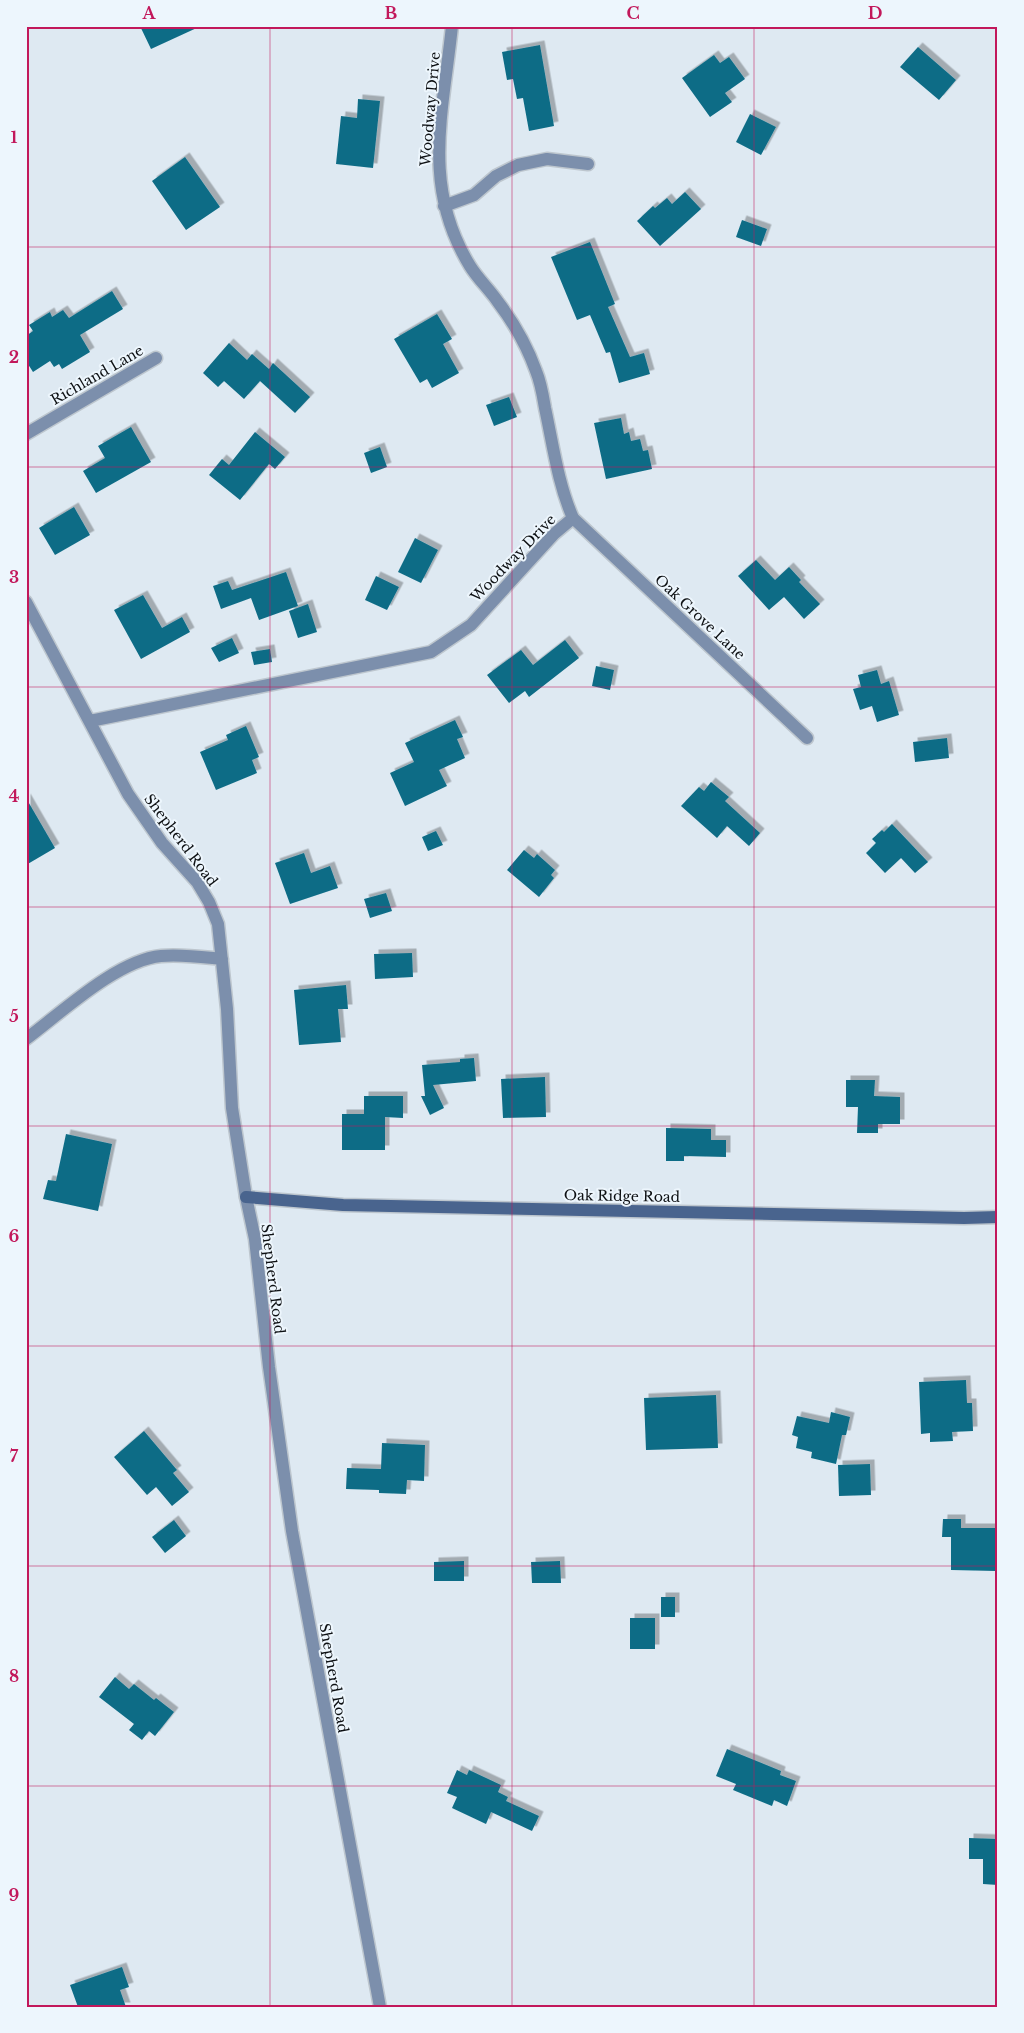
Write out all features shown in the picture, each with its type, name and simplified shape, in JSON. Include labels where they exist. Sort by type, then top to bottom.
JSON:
[{"type":"street","name":"Woodway Drive","points":[[90,721],[431,652],[471,625],[554,534],[573,518],[564,498],[539,377],[528,350],[514,324],[470,267],[457,242],[444,206],[439,176],[438,148],[452,26]]},
{"type":"street","points":[[444,206],[474,195],[496,176],[518,165],[547,159],[588,164]]},
{"type":"street","name":"Richland Lane","points":[[26,434],[156,358]]},
{"type":"street","name":"Oak Grove Lane","points":[[573,518],[807,738]]},
{"type":"street","name":"Shepherd Road","points":[[26,602],[128,794],[162,843],[197,882],[209,902],[218,924],[227,1009],[232,1108],[246,1197],[255,1239],[269,1367],[292,1531],[380,2007]]},
{"type":"street","points":[[26,1040],[112,974],[134,962],[160,956],[181,955],[222,959]]},
{"type":"street","name":"Oak Ridge Road","points":[[246,1197],[352,1205],[954,1218],[998,1217]]},
{"type":"building","points":[[140,26],[201,26],[151,49]]},
{"type":"building","points":[[540,45],[554,126],[529,131],[523,98],[517,99],[513,79],[507,80],[502,52]]},
{"type":"building","points":[[918,47],[956,80],[939,100],[900,67]]},
{"type":"building","points":[[714,55],[720,63],[729,57],[745,79],[725,93],[732,102],[710,117],[682,78]]},
{"type":"building","points":[[358,99],[380,101],[373,168],[336,164],[341,116],[357,118]]},
{"type":"building","points":[[750,114],[776,127],[761,155],[736,142]]},
{"type":"building","points":[[185,157],[220,207],[186,230],[152,181]]},
{"type":"building","points":[[685,192],[701,209],[660,246],[637,221],[653,206],[655,208],[667,198],[672,204]]},
{"type":"building","points":[[742,220],[767,229],[761,246],[736,237]]},
{"type":"building","points":[[590,242],[615,304],[608,307],[630,357],[644,353],[650,374],[619,383],[610,352],[606,353],[590,315],[577,320],[551,257]]},
{"type":"building","points":[[112,291],[123,309],[80,335],[90,352],[62,369],[59,364],[54,367],[50,361],[33,372],[26,361],[26,336],[33,331],[29,325],[50,312],[52,317],[63,310],[69,318]]},
{"type":"building","points":[[437,314],[452,339],[443,344],[459,373],[432,388],[427,379],[420,383],[394,339]]},
{"type":"building","points":[[229,343],[247,360],[252,354],[269,369],[273,363],[310,397],[295,413],[260,381],[244,399],[224,381],[218,387],[203,373]]},
{"type":"building","points":[[509,397],[517,417],[494,426],[486,405]]},
{"type":"building","points":[[621,418],[624,434],[629,432],[631,441],[640,439],[643,451],[648,450],[652,469],[606,479],[594,423]]},
{"type":"building","points":[[131,427],[151,462],[96,493],[83,471],[105,458],[98,446]]},
{"type":"building","points":[[255,432],[285,457],[275,469],[269,464],[240,500],[209,475],[222,459],[229,465]]},
{"type":"building","points":[[380,447],[387,467],[371,473],[364,453]]},
{"type":"building","points":[[74,507],[90,535],[55,555],[39,528]]},
{"type":"building","points":[[415,538],[438,550],[421,583],[398,572]]},
{"type":"building","points":[[756,560],[775,580],[789,567],[801,580],[799,582],[820,604],[804,619],[784,597],[769,610],[738,576]]},
{"type":"building","points":[[286,572],[298,606],[259,620],[251,598],[221,609],[213,586],[228,581],[232,590]]},
{"type":"building","points":[[376,576],[399,587],[387,610],[365,600]]},
{"type":"building","points":[[143,595],[162,628],[182,617],[190,632],[141,659],[114,610]]},
{"type":"building","points":[[308,604],[317,632],[298,638],[289,611]]},
{"type":"building","points":[[232,638],[239,653],[219,662],[211,648]]},
{"type":"building","points":[[565,640],[579,658],[529,697],[525,691],[509,703],[487,675],[521,650],[533,665]]},
{"type":"building","points":[[270,649],[272,662],[254,665],[251,652]]},
{"type":"building","points":[[596,666],[614,670],[610,690],[592,686]]},
{"type":"building","points":[[877,670],[881,684],[889,681],[899,715],[877,722],[872,706],[860,710],[853,689],[861,687],[858,675]]},
{"type":"building","points":[[455,720],[463,737],[457,739],[465,758],[439,770],[447,786],[405,806],[390,773],[414,762],[405,743]]},
{"type":"building","points":[[246,726],[259,757],[252,760],[257,773],[216,790],[200,752],[228,740],[226,735]]},
{"type":"building","points":[[947,738],[949,758],[915,762],[913,742]]},
{"type":"building","points":[[711,782],[729,797],[725,801],[760,833],[749,846],[727,826],[717,838],[681,806],[699,787],[704,791]]},
{"type":"building","points":[[26,798],[55,848],[26,865]]},
{"type":"building","points":[[892,824],[928,862],[915,873],[901,858],[885,873],[866,853],[876,843],[872,839],[882,830],[884,832]]},
{"type":"building","points":[[436,831],[443,845],[428,851],[422,837]]},
{"type":"building","points":[[524,850],[534,858],[537,854],[555,870],[551,875],[554,878],[539,897],[507,870]]},
{"type":"building","points":[[304,853],[311,873],[330,866],[338,888],[290,904],[275,863]]},
{"type":"building","points":[[386,893],[392,911],[370,918],[364,899]]},
{"type":"building","points":[[412,953],[413,977],[375,979],[374,954]]},
{"type":"building","points":[[346,985],[348,1009],[338,1009],[341,1042],[299,1045],[294,990]]},
{"type":"building","points":[[474,1058],[476,1081],[433,1085],[444,1108],[430,1115],[421,1096],[425,1096],[422,1065],[460,1062],[460,1059]]},
{"type":"building","points":[[545,1077],[546,1117],[503,1118],[501,1079]]},
{"type":"building","points":[[846,1080],[875,1080],[874,1096],[900,1097],[900,1124],[878,1124],[878,1133],[857,1133],[858,1107],[846,1107]]},
{"type":"building","points":[[364,1096],[403,1096],[403,1118],[385,1117],[385,1150],[342,1150],[342,1114],[364,1114]]},
{"type":"building","points":[[666,1128],[711,1129],[711,1140],[726,1140],[726,1157],[684,1156],[684,1161],[666,1161]]},
{"type":"building","points":[[66,1134],[112,1144],[98,1211],[43,1199],[48,1180],[56,1181]]},
{"type":"building","points":[[966,1380],[967,1403],[972,1403],[973,1431],[952,1432],[953,1441],[930,1442],[930,1433],[921,1434],[919,1382]]},
{"type":"building","points":[[716,1395],[718,1448],[646,1450],[644,1398]]},
{"type":"building","points":[[831,1412],[850,1417],[846,1435],[842,1435],[836,1464],[811,1458],[812,1452],[796,1448],[798,1437],[792,1435],[797,1416],[829,1423]]},
{"type":"building","points":[[144,1431],[177,1470],[173,1473],[189,1492],[172,1506],[156,1487],[147,1495],[114,1457]]},
{"type":"building","points":[[382,1443],[425,1445],[424,1481],[407,1480],[406,1494],[379,1493],[379,1490],[346,1489],[347,1468],[381,1469]]},
{"type":"building","points":[[870,1464],[871,1495],[839,1496],[838,1465]]},
{"type":"building","points":[[943,1519],[961,1519],[961,1528],[997,1528],[996,1571],[951,1570],[951,1537],[942,1537]]},
{"type":"building","points":[[174,1520],[186,1536],[165,1553],[152,1537]]},
{"type":"building","points":[[464,1561],[464,1581],[434,1581],[434,1562]]},
{"type":"building","points":[[560,1561],[561,1583],[532,1583],[531,1562]]},
{"type":"building","points":[[661,1597],[675,1597],[675,1617],[661,1617]]},
{"type":"building","points":[[630,1618],[655,1618],[655,1649],[630,1649]]},
{"type":"building","points":[[115,1677],[129,1689],[134,1684],[154,1700],[156,1698],[174,1712],[155,1736],[149,1731],[142,1740],[129,1730],[134,1724],[99,1697]]},
{"type":"building","points":[[727,1749],[781,1771],[780,1775],[796,1781],[787,1806],[774,1800],[772,1806],[733,1790],[736,1784],[716,1776]]},
{"type":"building","points":[[457,1770],[467,1775],[469,1770],[501,1785],[498,1792],[508,1797],[506,1801],[539,1816],[532,1831],[491,1812],[486,1824],[452,1808],[457,1797],[447,1793]]},
{"type":"building","points":[[969,1838],[998,1839],[998,1885],[983,1884],[983,1859],[969,1859]]},
{"type":"building","points":[[122,1967],[129,1987],[120,1990],[126,2007],[78,2007],[70,1985]]}]
